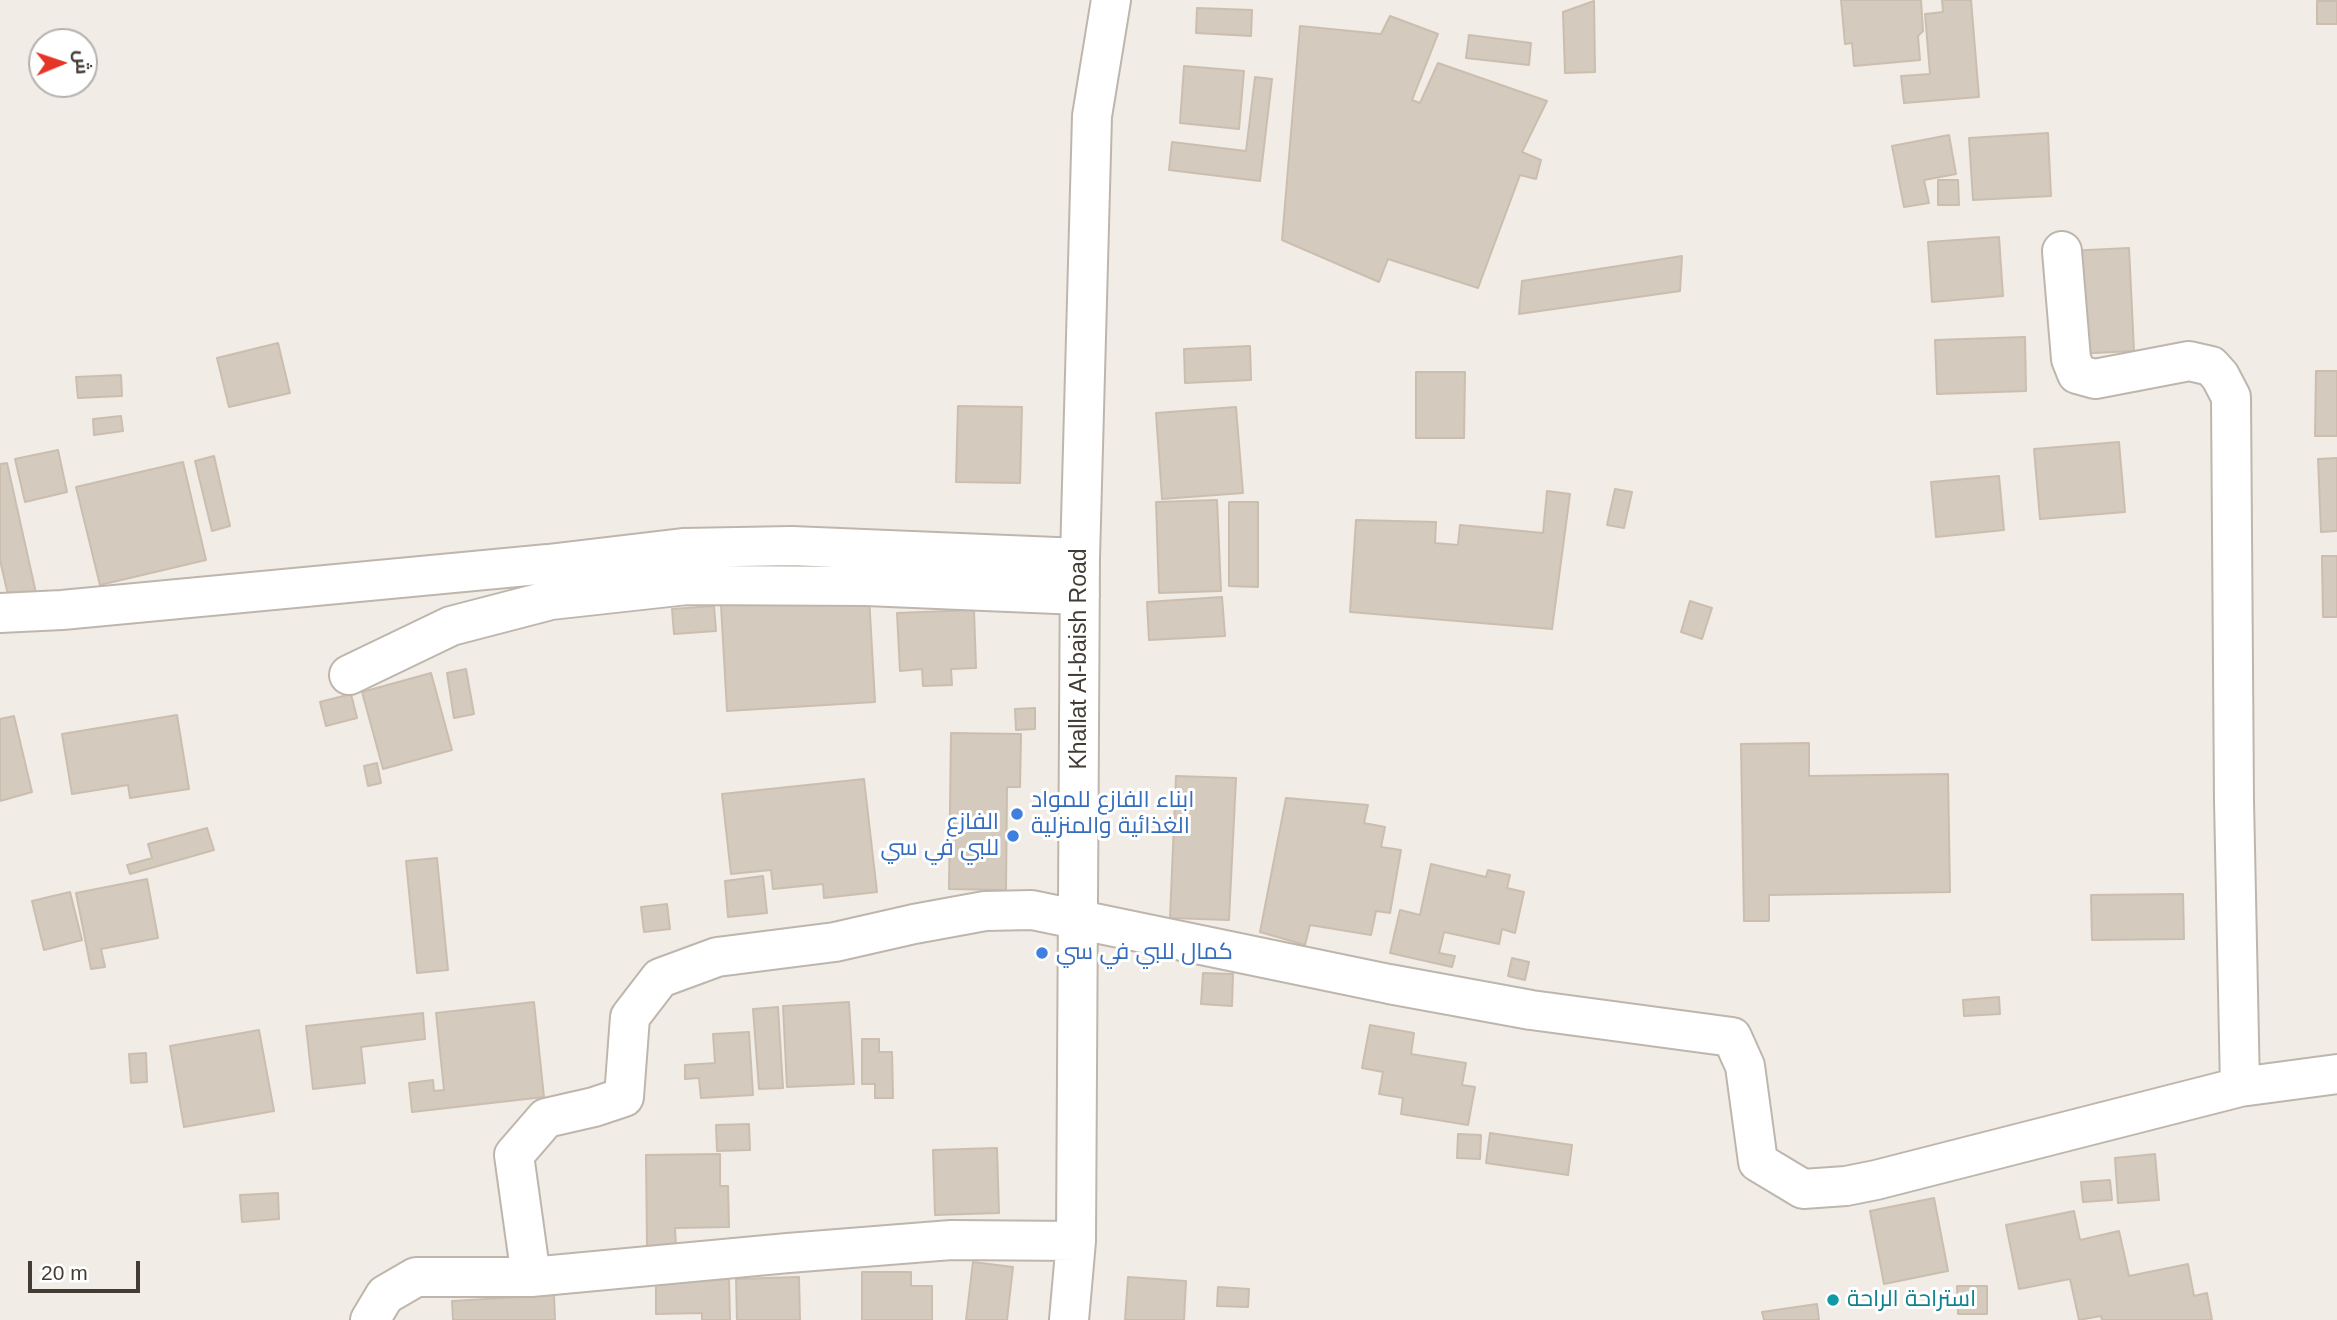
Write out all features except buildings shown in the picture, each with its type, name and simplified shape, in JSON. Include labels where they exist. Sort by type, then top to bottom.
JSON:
[{"type":"street","name":"Khallat Al-baish Road","points":[[1069,1320],[1076,1241],[1080,576],[1092,116],[1111,0]]},
{"type":"street","points":[[2062,251],[2071,359],[2077,374],[2095,379],[2189,361],[2211,366],[2220,376],[2231,397],[2234,800],[2240,1087]]},
{"type":"street","points":[[0,613],[62,610],[548,564],[683,548],[792,546],[1080,576]]},
{"type":"street","points":[[349,675],[451,626],[551,600],[687,585],[866,586],[1080,576]]},
{"type":"street","points":[[531,1277],[514,1155],[546,1118],[624,1097],[630,1017],[660,978],[717,957],[835,942],[985,911],[1032,910],[1389,984],[1531,1010],[1732,1037],[1745,1066],[1758,1162],[1803,1189],[1846,1186],[1876,1180],[2240,1087],[2337,1074]]},
{"type":"street","points":[[370,1320],[385,1294],[416,1277],[531,1277],[951,1240],[1076,1241]]},
{"type":"place","name":"ابناء الفازع للمواد الغذائية والمنزلية","points":[[1017,814]]},
{"type":"place","name":"الفازع للبي في سي","points":[[1013,836]]},
{"type":"place","name":"كمال للبي في سي","points":[[1042,953]]},
{"type":"place","name":"استراحة الراحة","points":[[1833,1300]]}]
